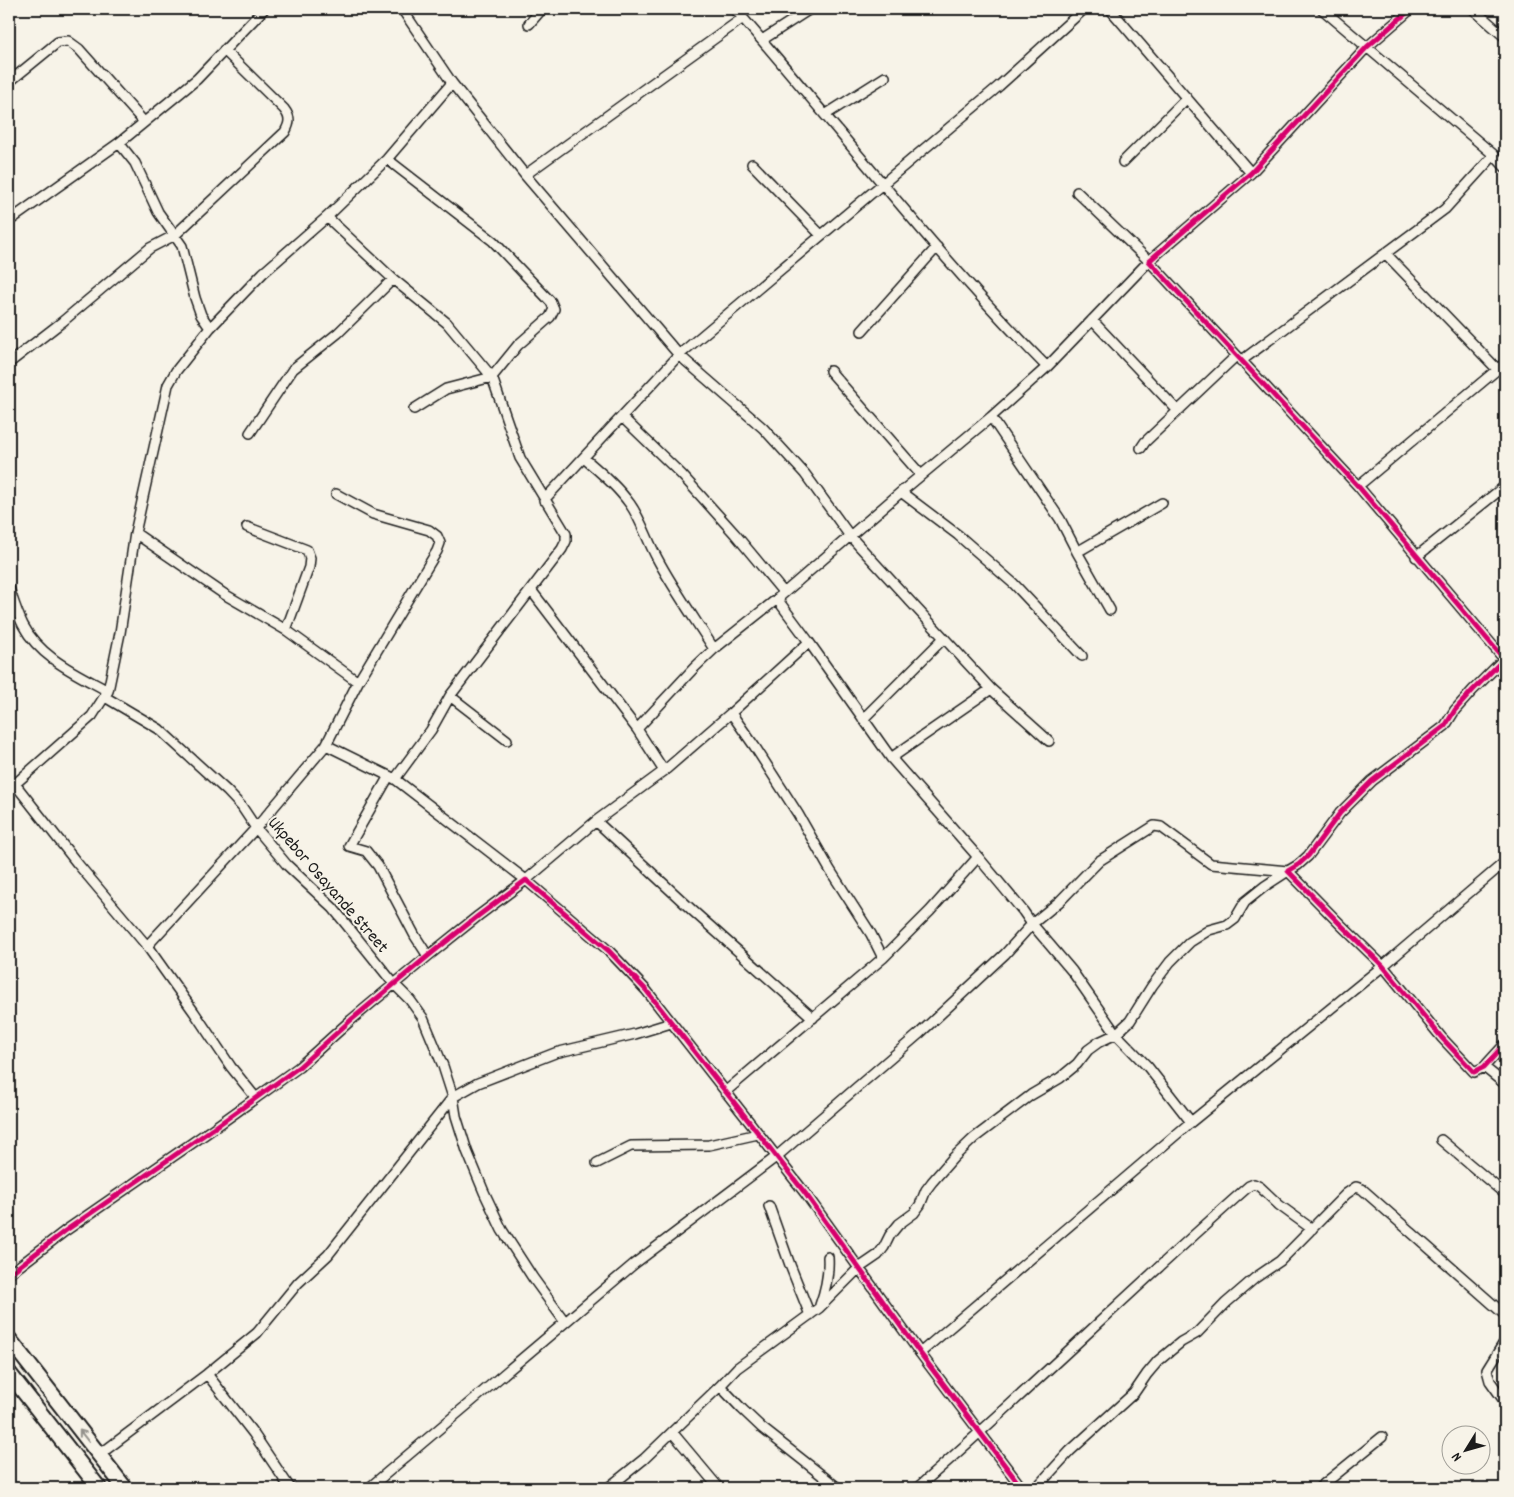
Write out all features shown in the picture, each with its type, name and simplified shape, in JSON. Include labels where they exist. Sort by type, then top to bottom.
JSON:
[{"type":"highway","points":[[9,1339],[125,1488]]},
{"type":"highway","points":[[9,1373],[99,1488]]},
{"type":"street","points":[[9,221],[118,142],[197,79],[264,9]]},
{"type":"street","points":[[402,9],[452,83],[525,175],[679,356],[763,428],[805,474],[850,536],[991,688],[1050,741]]},
{"type":"street","points":[[529,24],[542,9]]},
{"type":"street","points":[[735,9],[1003,323],[1047,367]]},
{"type":"street","points":[[762,40],[810,9]]},
{"type":"street","points":[[544,500],[679,356],[999,86],[1084,9]]},
{"type":"street","points":[[1110,9],[1251,172]]},
{"type":"street","points":[[1322,9],[1494,155],[1505,167]]},
{"type":"street","points":[[637,728],[714,649],[781,596],[921,475],[992,417],[1047,367],[1149,261],[1251,172],[1367,47],[1411,9]]},
{"type":"street","points":[[1473,9],[1505,37]]},
{"type":"street","points":[[525,175],[743,18]]},
{"type":"street","points":[[9,82],[58,42],[68,41],[79,49],[144,122]]},
{"type":"street","points":[[9,363],[62,322],[150,248],[175,235],[285,132],[290,116],[224,50]]},
{"type":"street","points":[[825,115],[885,77]]},
{"type":"street","points":[[256,1098],[231,1067],[147,946],[12,787],[81,728],[107,694],[120,632],[135,533],[168,385],[176,371],[210,328],[263,273],[328,217],[387,159],[452,83]]},
{"type":"street","points":[[1123,162],[1187,98]]},
{"type":"street","points":[[118,142],[135,163],[158,212],[182,246],[195,298],[201,315],[210,328]]},
{"type":"street","points":[[1141,448],[1178,411],[1238,358],[1386,254],[1445,209],[1494,155]]},
{"type":"street","points":[[387,159],[493,241],[551,302],[554,309],[550,317],[518,345],[492,377],[446,389],[414,409]]},
{"type":"street","points":[[752,164],[821,235]]},
{"type":"street","points":[[608,1488],[644,1459],[737,1368],[819,1308],[859,1268],[878,1254],[894,1230],[914,1213],[920,1205],[926,1190],[932,1182],[974,1138],[1031,1095],[1060,1078],[1077,1064],[1088,1050],[1116,1034],[1130,1021],[1170,962],[1190,942],[1209,930],[1227,925],[1236,919],[1245,902],[1265,886],[1298,865],[1308,856],[1340,813],[1372,781],[1445,726],[1461,703],[1505,660],[1416,557],[1358,486],[1149,261],[1078,192]]},
{"type":"street","points":[[328,217],[393,279],[447,323],[492,377],[520,458],[566,534],[566,542],[450,696],[431,730],[392,778],[349,846],[366,851],[378,866],[415,936],[428,956]]},
{"type":"street","points":[[862,331],[938,247]]},
{"type":"street","points":[[1386,254],[1497,369]]},
{"type":"street","points":[[250,433],[293,369],[338,334],[393,279]]},
{"type":"street","points":[[1092,320],[1178,411]]},
{"type":"street","points":[[1358,486],[1505,363]]},
{"type":"street","points":[[830,371],[921,475]]},
{"type":"street","points":[[622,417],[682,475],[735,534],[781,596],[809,642],[891,758],[1023,911],[1072,971],[1116,1034],[1148,1067],[1191,1122]]},
{"type":"street","points":[[992,417],[1060,519],[1110,610]]},
{"type":"street","points":[[584,458],[612,484],[629,503],[642,522],[656,556],[669,580],[714,649]]},
{"type":"street","points":[[1416,557],[1505,486]]},
{"type":"street","points":[[901,492],[958,535],[1014,584],[1082,656]]},
{"type":"street","points":[[147,946],[256,828],[326,745],[358,682],[438,551],[440,543],[437,536],[429,530],[374,514],[336,494]]},
{"type":"street","points":[[1077,552],[1162,503]]},
{"type":"street","points":[[247,527],[308,550],[310,558],[309,567],[286,630]]},
{"type":"street","points":[[135,533],[224,594],[286,630],[358,682]]},
{"type":"street","name":"Ukpebor Osayande Street","points":[[9,588],[23,624],[33,640],[46,654],[159,730],[227,791],[242,807],[256,828],[287,865],[333,908],[394,984],[410,1000],[423,1018],[440,1057],[467,1151],[502,1230],[533,1278],[565,1322]]},
{"type":"street","points":[[531,590],[637,728],[664,771]]},
{"type":"street","points":[[863,719],[944,638]]},
{"type":"street","points":[[9,1274],[65,1230],[299,1067],[351,1020],[428,956],[526,880],[596,821],[664,771],[809,642]]},
{"type":"street","points":[[891,758],[991,688]]},
{"type":"street","points":[[450,696],[507,740]]},
{"type":"street","points":[[731,713],[798,814],[830,870],[871,934],[883,958]]},
{"type":"street","points":[[326,745],[392,778],[526,880],[628,969],[805,1193],[920,1353],[1022,1488]]},
{"type":"street","points":[[596,821],[813,1018]]},
{"type":"street","points":[[369,1488],[634,1264],[776,1158],[920,1033],[1005,954],[1032,924],[1060,901],[1099,861],[1154,826],[1161,827],[1211,864],[1288,871],[1383,966],[1442,1038],[1474,1072],[1484,1067],[1505,1044]]},
{"type":"street","points":[[725,1092],[883,958],[930,911],[978,857]]},
{"type":"street","points":[[920,1353],[1191,1122],[1383,966],[1505,862]]},
{"type":"street","points":[[99,1455],[257,1334],[292,1289],[328,1255],[453,1097],[486,1080],[556,1053],[635,1034],[671,1023]]},
{"type":"street","points":[[1484,1067],[1505,1084]]},
{"type":"street","points":[[597,1164],[632,1146],[709,1144],[758,1134]]},
{"type":"street","points":[[1441,1140],[1505,1194]]},
{"type":"street","points":[[917,1488],[981,1432],[1105,1316],[1249,1186],[1254,1184],[1260,1187],[1312,1229]]},
{"type":"street","points":[[1036,1488],[1070,1451],[1134,1393],[1147,1374],[1168,1352],[1197,1333],[1226,1303],[1280,1261],[1346,1194],[1356,1188],[1362,1189],[1505,1315]]},
{"type":"street","points":[[770,1206],[790,1265],[810,1315]]},
{"type":"street","points":[[819,1308],[825,1292],[828,1275],[828,1256]]},
{"type":"street","points":[[1505,1340],[1487,1370],[1490,1381],[1505,1402]]},
{"type":"street","points":[[207,1374],[253,1433],[290,1488]]},
{"type":"street","points":[[720,1386],[762,1428],[838,1488]]},
{"type":"street","points":[[672,1432],[720,1488]]},
{"type":"street","points":[[1320,1488],[1382,1437]]},
{"type":"cycle path","points":[[1411,9],[1367,47],[1251,173],[1149,261],[1358,486],[1504,659],[1455,710],[1445,726],[1372,781],[1340,813],[1308,856],[1288,871],[1383,966],[1442,1038],[1474,1072],[1484,1067],[1505,1044]]},
{"type":"cycle path","points":[[9,1274],[65,1231],[299,1067],[351,1020],[428,956],[526,880],[609,951],[646,990],[805,1193],[920,1353],[1022,1488]]}]
